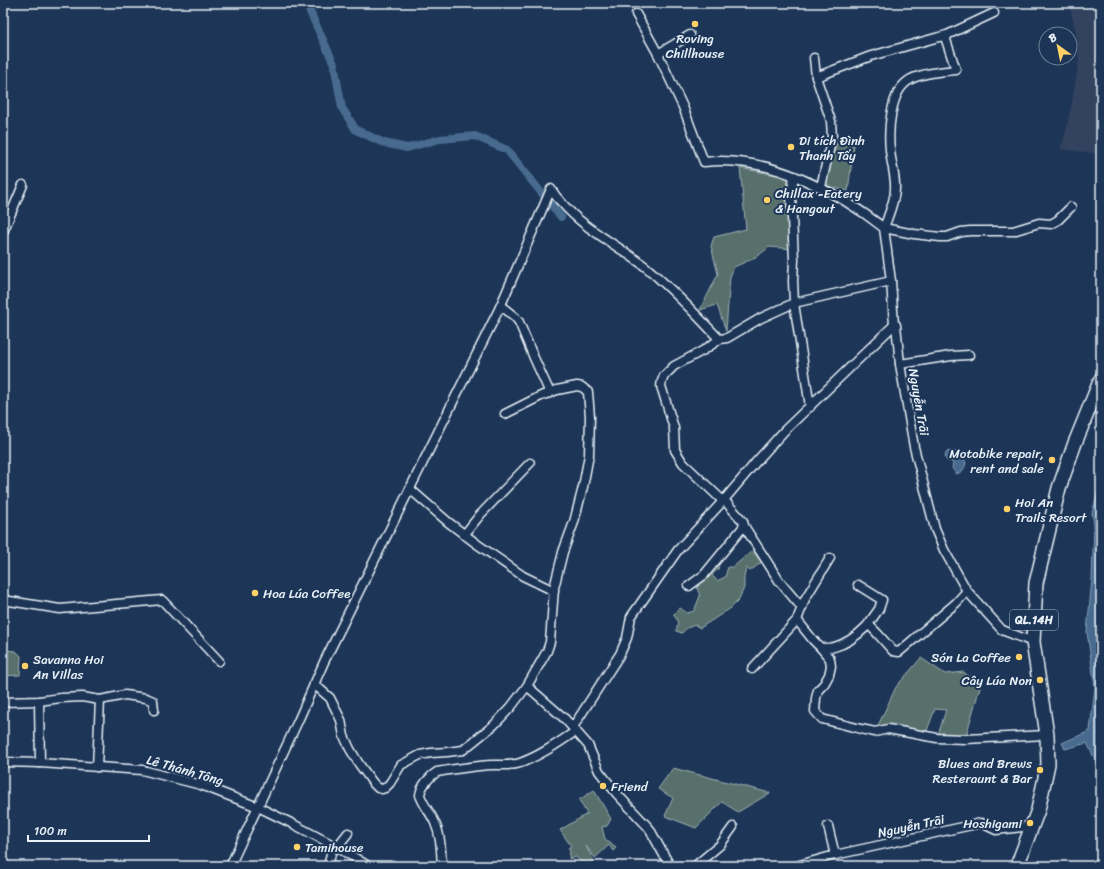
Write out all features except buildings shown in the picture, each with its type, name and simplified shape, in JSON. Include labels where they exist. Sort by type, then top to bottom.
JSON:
[{"type":"main road","name":"QL.14H","points":[[1017,866],[1038,810],[1048,764],[1047,735],[1033,642],[1036,583],[1059,488],[1075,443],[1101,379]]},
{"type":"street","points":[[816,77],[871,56],[947,35],[994,13]]},
{"type":"street","points":[[636,14],[658,54],[683,107],[704,162],[743,162],[767,167],[794,176],[821,187],[871,217],[884,228],[914,234],[947,237],[961,232],[970,231],[1013,231],[1039,223],[1051,224],[1058,220],[1071,208]]},
{"type":"street","points":[[658,54],[690,35]]},
{"type":"street","points":[[884,228],[896,188],[889,137],[893,107],[901,88],[908,81],[916,77],[956,70],[946,40],[947,35]]},
{"type":"street","points":[[814,58],[816,77],[831,122],[832,138],[821,187]]},
{"type":"street","points":[[794,176],[791,195],[794,303],[810,407]]},
{"type":"street","points":[[3,232],[23,185]]},
{"type":"street","points":[[230,866],[324,662],[500,307],[551,189],[570,212],[646,267],[677,295],[719,339]]},
{"type":"street","name":"Nguyễn Trãi","points":[[884,228],[894,325],[896,325],[900,364],[914,447],[935,529],[944,550],[967,591],[1002,630],[1033,642]]},
{"type":"street","points":[[802,608],[780,582],[744,526],[743,522],[724,500],[678,457],[675,450],[674,428],[661,386],[662,381],[664,376],[674,366],[704,350],[719,339],[727,338],[761,318],[794,303],[890,281]]},
{"type":"street","points":[[500,307],[505,309],[519,322],[550,393]]},
{"type":"street","points":[[442,866],[441,839],[435,822],[420,795],[420,791],[428,779],[436,772],[492,765],[519,764],[537,756],[574,729],[620,654],[628,638],[631,617],[678,550],[784,431],[894,325]]},
{"type":"street","points":[[900,364],[951,356],[969,355]]},
{"type":"street","points":[[314,684],[330,698],[341,720],[344,736],[350,749],[373,783],[378,788],[382,789],[390,783],[401,765],[420,755],[463,750],[494,725],[511,707],[527,686],[547,651],[550,642],[554,591],[563,552],[574,522],[583,487],[589,455],[590,422],[588,392],[582,387],[570,387],[550,393],[505,414]]},
{"type":"street","points":[[464,535],[480,515],[530,463]]},
{"type":"street","points":[[410,489],[464,535],[523,576],[554,591]]},
{"type":"street","points":[[689,586],[704,574],[744,526]]},
{"type":"street","points":[[752,669],[797,620],[805,599],[830,558]]},
{"type":"street","points":[[821,648],[833,648],[855,636],[867,626],[879,610],[882,600],[858,585]]},
{"type":"street","points":[[867,626],[870,626],[878,633],[893,651],[899,652],[956,603],[967,591]]},
{"type":"street","points":[[3,600],[60,608],[162,600],[219,661]]},
{"type":"street","points":[[797,620],[830,659],[831,666],[829,675],[824,684],[818,690],[816,698],[815,711],[822,719],[875,732],[888,729],[937,738],[965,739],[1047,735]]},
{"type":"street","points":[[527,686],[565,719],[588,745],[599,771],[617,794],[648,828],[670,866]]},
{"type":"street","points":[[3,702],[39,701],[82,697],[100,700],[125,695],[153,700],[154,710]]},
{"type":"street","points":[[97,767],[100,700]]},
{"type":"street","points":[[39,701],[40,763]]},
{"type":"street","name":"Lê Thánh Tông","points":[[3,762],[142,770],[201,784],[258,806],[335,846],[368,866]]},
{"type":"street","name":"Nguyễn Trãi","points":[[796,866],[835,855],[981,823],[996,830],[1032,826]]},
{"type":"street","points":[[828,826],[835,855]]},
{"type":"street","points":[[695,866],[720,845],[733,827]]},
{"type":"street","points":[[328,866],[335,846],[348,833]]},
{"type":"shaded area","points":[[1046,3],[1101,3],[1101,154],[1060,149],[1064,139],[1072,102],[1079,60],[1078,26],[1074,26],[1069,5],[1046,5]]},
{"type":"shaded area","points":[[952,451],[961,455],[966,463],[963,470],[956,474],[952,468],[953,464],[951,461],[947,461],[945,457],[946,452]]},
{"type":"shaded area","points":[[1101,481],[1101,772],[1087,743],[1065,749],[1062,743],[1090,731],[1095,687],[1087,632],[1092,579],[1094,524],[1092,513]]},
{"type":"green space","points":[[832,144],[854,145],[848,191],[825,186]]},
{"type":"green space","points":[[740,168],[792,178],[794,249],[769,247],[757,256],[734,267],[730,277],[726,331],[717,305],[700,310],[718,274],[711,246],[714,237],[746,229]]},
{"type":"green space","points":[[752,551],[762,562],[750,571],[746,568],[744,588],[738,601],[731,608],[700,628],[695,625],[687,628],[682,633],[676,631],[678,622],[673,615],[680,608],[687,613],[694,611],[700,596],[695,582],[714,562],[719,568],[712,575],[717,581],[725,577],[728,567],[733,567]]},
{"type":"green space","points":[[3,650],[16,651],[21,656],[20,675],[3,676]]},
{"type":"green space","points":[[921,658],[945,674],[964,672],[980,687],[965,739],[937,738],[946,710],[935,709],[925,736],[875,732],[896,687]]},
{"type":"green space","points":[[673,768],[770,793],[738,812],[722,802],[696,828],[665,816],[673,798],[658,789]]},
{"type":"green space","points":[[594,790],[611,819],[607,826],[602,827],[605,839],[616,848],[613,851],[609,845],[595,858],[586,846],[596,866],[585,866],[576,857],[569,859],[570,851],[568,848],[571,846],[560,830],[587,814],[579,800]]},
{"type":"waterway","points":[[306,3],[334,64],[342,108],[356,130],[384,143],[407,148],[440,139],[475,136],[507,150],[561,217]]},
{"type":"place","name":"Roving Chillhouse","points":[[695,24]]},
{"type":"place","name":"Di tích Đình Thanh Tẩy","points":[[791,147]]},
{"type":"place","name":"Chillax -Eatery & Hangout","points":[[767,200]]},
{"type":"place","name":"Motobike repair, rent and sale","points":[[1052,460]]},
{"type":"place","name":"Hoi An Trails Resort","points":[[1007,509]]},
{"type":"place","name":"Hoa Lúa Coffee","points":[[255,593]]},
{"type":"place","name":"Són La Coffee","points":[[1019,657]]},
{"type":"place","name":"Savanna Hoi An Villas","points":[[25,666]]},
{"type":"place","name":"Cây Lúa Non","points":[[1040,680]]},
{"type":"place","name":"Blues and Brews Resteraunt & Bar","points":[[1040,770]]},
{"type":"place","name":"Friend","points":[[603,786]]},
{"type":"place","name":"Hoshigami","points":[[1030,823]]},
{"type":"place","name":"Tamihouse","points":[[297,847]]}]
